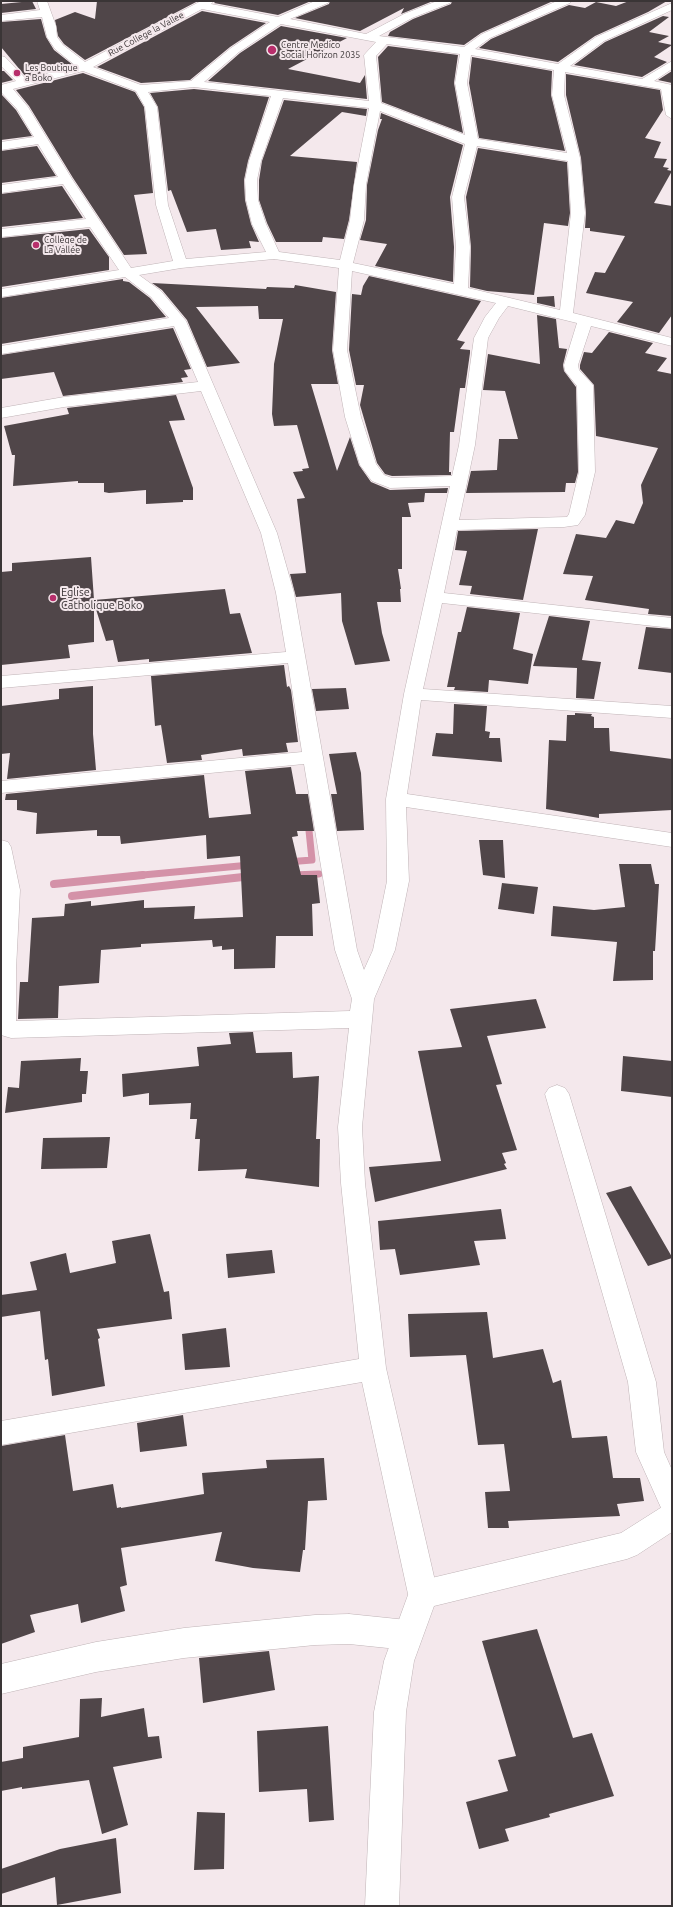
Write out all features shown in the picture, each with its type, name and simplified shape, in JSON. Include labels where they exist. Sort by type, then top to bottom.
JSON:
[{"type":"street","points":[[42,1],[51,26],[52,38],[59,47],[84,67],[140,88],[194,84],[375,105],[472,142],[574,158]]},
{"type":"street","points":[[194,84],[235,50],[280,20],[324,1]]},
{"type":"street","points":[[368,38],[408,16],[446,1]]},
{"type":"street","points":[[461,290],[462,247],[458,198],[472,142],[461,83],[466,51],[491,34],[566,1]]},
{"type":"street","points":[[204,3],[368,38],[466,51],[669,87],[672,115]]},
{"type":"street","name":"Rue College la Vallee","points":[[3,89],[84,67],[204,3]]},
{"type":"street","points":[[566,316],[578,219],[574,158],[558,95],[560,68],[600,39],[672,6]]},
{"type":"street","points":[[1,18],[46,13]]},
{"type":"street","points":[[384,40],[370,55],[375,105],[360,185],[357,220],[346,265],[340,350],[353,418],[368,465],[378,478],[390,483],[458,481]]},
{"type":"street","points":[[1,60],[24,83]]},
{"type":"street","points":[[644,83],[672,64]]},
{"type":"street","points":[[140,88],[151,107],[162,205],[181,264]]},
{"type":"street","points":[[3,89],[22,107],[66,180],[128,273],[156,294],[179,321],[269,533],[285,593],[346,950],[362,1009]]},
{"type":"street","points":[[274,255],[258,224],[252,200],[251,180],[255,161],[278,94]]},
{"type":"street","points":[[1,146],[41,140]]},
{"type":"street","points":[[1,189],[66,180]]},
{"type":"street","points":[[1,233],[94,222]]},
{"type":"street","points":[[1,293],[181,264],[274,255],[346,265],[461,290],[504,302],[672,342]]},
{"type":"street","points":[[382,1906],[390,1712],[399,1661],[407,1635],[423,1594],[373,1368],[353,1183],[350,1127],[362,1009],[384,950],[398,881],[396,799],[413,694],[467,444],[481,338],[492,317],[504,302]]},
{"type":"street","points":[[1,350],[179,321]]},
{"type":"street","points":[[449,525],[564,522],[572,521],[577,515],[587,472],[585,385],[572,371],[571,365],[585,321]]},
{"type":"street","points":[[1,413],[72,401],[206,386]]},
{"type":"street","points":[[433,597],[672,623]]},
{"type":"street","points":[[1,682],[295,657]]},
{"type":"street","points":[[413,694],[672,712]]},
{"type":"street","points":[[1,787],[313,756]]},
{"type":"street","points":[[396,799],[672,840]]},
{"type":"street","points":[[1,847],[9,890],[3,969],[6,1028],[11,1030],[362,1009]]},
{"type":"street","points":[[557,1094],[642,1382],[650,1452],[672,1501]]},
{"type":"street","points":[[1,1433],[373,1368]]},
{"type":"street","points":[[423,1594],[627,1545],[672,1516]]},
{"type":"street","points":[[1,1679],[96,1657],[184,1643],[315,1630],[349,1629],[407,1635]]},
{"type":"building","points":[[32,1],[36,9],[1,13],[1,4]]},
{"type":"building","points":[[97,1],[198,1],[85,60],[64,44],[58,36],[55,20],[75,12],[95,19]]},
{"type":"building","points":[[216,1],[311,1],[278,15],[214,3]]},
{"type":"building","points":[[330,1],[433,1],[401,14],[404,8],[360,31],[295,18],[329,4]]},
{"type":"building","points":[[452,1],[553,1],[481,33],[464,45],[388,36],[390,32],[413,19],[451,4]]},
{"type":"building","points":[[629,1],[667,1],[648,12],[595,36],[558,62],[479,48],[491,39],[569,5],[585,8],[596,2],[616,6]]},
{"type":"building","points":[[202,11],[266,23],[230,47],[190,80],[141,83],[97,67]]},
{"type":"building","points":[[663,16],[669,17],[649,32],[669,36],[658,42],[672,45],[654,57],[667,62],[642,77],[574,65],[605,42]]},
{"type":"building","points":[[41,19],[46,37],[54,50],[73,65],[26,77],[1,47],[1,22]]},
{"type":"building","points":[[281,26],[347,38],[288,69],[360,83],[365,75],[367,99],[208,81],[240,53]]},
{"type":"building","points":[[388,46],[458,55],[454,83],[463,133],[382,102],[378,57]]},
{"type":"building","points":[[472,57],[552,71],[551,95],[565,151],[479,138],[469,83]]},
{"type":"building","points":[[1,71],[4,71],[13,80],[1,83]]},
{"type":"building","points":[[672,71],[672,83],[658,80]]},
{"type":"building","points":[[83,73],[135,92],[144,107],[153,193],[134,195],[147,254],[124,255],[73,178],[29,106],[16,90]]},
{"type":"building","points":[[566,74],[660,90],[663,110],[645,138],[661,142],[654,158],[667,159],[663,167],[669,168],[667,170],[672,171],[654,203],[672,206],[672,315],[659,333],[617,322],[633,302],[586,293],[595,272],[605,273],[625,236],[590,231],[590,228],[585,228],[586,213],[581,158],[566,95]]},
{"type":"building","points":[[194,89],[269,97],[248,161],[244,180],[245,200],[251,224],[259,242],[249,241],[251,248],[221,250],[216,229],[187,232],[171,190],[168,191],[158,107],[150,93]]},
{"type":"building","points":[[1,94],[16,110],[32,136],[1,140]]},
{"type":"building","points":[[284,100],[367,109],[366,116],[342,112],[290,156],[357,162],[349,220],[344,239],[323,237],[322,242],[276,242],[267,223],[259,200],[259,180],[262,161]]},
{"type":"building","points":[[381,113],[463,145],[450,197],[454,247],[453,282],[375,266],[387,244],[360,240],[366,220],[367,185],[378,130],[382,119],[380,119]]},
{"type":"building","points":[[37,146],[56,176],[1,183],[1,151]]},
{"type":"building","points":[[478,148],[567,162],[570,213],[568,226],[544,223],[534,295],[487,291],[470,287],[471,247],[466,197]]},
{"type":"building","points":[[62,186],[83,218],[1,227],[1,194]]},
{"type":"building","points":[[89,229],[109,257],[109,270],[1,287],[1,238]]},
{"type":"building","points":[[369,276],[481,301],[457,340],[465,342],[460,349],[470,350],[470,353],[465,388],[460,388],[454,432],[450,432],[449,472],[451,472],[451,475],[392,476],[385,474],[377,463],[360,405],[364,385],[356,385],[349,350],[352,294],[361,295],[363,286]]},
{"type":"building","points":[[123,279],[123,281],[129,282],[150,298],[166,317],[1,344],[1,298]]},
{"type":"building","points":[[152,283],[266,289],[267,287],[294,288],[295,285],[336,292],[332,350],[338,384],[311,384],[337,471],[350,437],[359,465],[371,482],[390,490],[448,488],[447,493],[425,493],[424,502],[408,503],[411,517],[402,517],[402,569],[398,569],[401,602],[377,602],[382,633],[390,661],[355,665],[342,621],[341,593],[296,597],[290,574],[306,573],[297,499],[305,498],[293,472],[303,471],[302,469],[309,468],[297,425],[274,426],[272,414],[274,364],[283,319],[259,319],[258,306],[196,307],[240,363],[207,367],[187,320],[162,290]]},
{"type":"building","points":[[554,296],[555,307],[537,303],[537,297]]},
{"type":"building","points":[[537,315],[556,319],[559,348],[567,349],[563,365],[564,371],[576,387],[578,472],[575,483],[566,483],[565,492],[466,493],[471,471],[497,470],[499,439],[518,439],[505,391],[483,390],[488,354],[540,364]]},
{"type":"building","points":[[173,328],[191,369],[184,370],[188,377],[181,378],[183,382],[63,396],[54,372],[1,379],[1,355]]},
{"type":"building","points":[[609,332],[653,343],[645,353],[667,358],[657,371],[672,374],[672,616],[648,614],[649,609],[585,600],[593,576],[563,574],[576,534],[606,538],[616,520],[634,524],[643,503],[641,485],[658,448],[596,436],[594,385],[580,369],[580,365],[584,352],[592,353]]},
{"type":"building","points":[[176,395],[185,420],[169,421],[193,488],[193,500],[146,504],[146,490],[109,493],[104,492],[104,483],[78,483],[78,481],[13,486],[15,455],[12,455],[4,426],[69,414],[67,408]]},
{"type":"building","points":[[538,529],[523,600],[470,594],[472,586],[459,585],[467,551],[455,550],[458,531]]},
{"type":"building","points":[[91,557],[94,600],[225,589],[230,614],[240,613],[252,653],[149,662],[149,659],[118,662],[113,640],[106,641],[94,603],[94,642],[68,645],[70,658],[1,665],[1,572],[12,571],[12,563]]},
{"type":"building","points":[[467,607],[520,613],[513,649],[533,654],[528,684],[489,680],[488,692],[454,690],[455,687],[447,687],[458,632],[461,632]]},
{"type":"building","points":[[549,616],[590,621],[582,660],[601,662],[594,699],[576,698],[577,668],[533,666]]},
{"type":"building","points":[[646,627],[672,629],[672,673],[638,669]]},
{"type":"building","points":[[284,665],[287,687],[289,686],[291,690],[298,742],[286,743],[288,752],[243,756],[242,749],[201,755],[202,760],[167,763],[161,725],[155,726],[151,676]]},
{"type":"building","points":[[93,686],[93,734],[96,770],[7,779],[10,753],[1,754],[1,706],[59,699],[59,689]]},
{"type":"building","points":[[346,688],[349,709],[316,711],[312,689]]},
{"type":"building","points":[[454,704],[487,706],[485,731],[490,732],[489,738],[500,738],[502,762],[432,756],[436,733],[453,734]]},
{"type":"building","points":[[575,713],[592,714],[591,716],[594,717],[594,728],[609,728],[610,751],[672,759],[672,810],[599,814],[599,818],[546,809],[549,740],[566,741],[567,715],[575,715]]},
{"type":"building","points":[[356,752],[361,773],[364,830],[337,831],[331,794],[337,794],[329,754]]},
{"type":"building","points":[[291,767],[296,794],[308,794],[314,831],[297,831],[298,836],[292,837],[301,875],[317,875],[320,903],[312,904],[313,936],[276,936],[275,968],[234,969],[234,949],[222,950],[222,946],[213,947],[212,940],[141,944],[141,947],[101,950],[99,983],[59,986],[58,1018],[18,1019],[20,982],[28,982],[32,918],[64,916],[65,904],[91,901],[91,906],[144,900],[144,908],[195,906],[194,919],[243,917],[240,856],[207,859],[206,835],[121,844],[120,836],[97,836],[97,830],[36,834],[37,813],[17,810],[17,800],[5,800],[6,794],[204,775],[209,818],[251,814],[245,771]]},
{"type":"building","points":[[479,840],[503,840],[505,878],[483,875]]},
{"type":"building","points":[[619,864],[651,864],[655,884],[659,884],[655,951],[653,951],[653,980],[613,981],[617,942],[551,936],[553,906],[594,910],[625,907]]},
{"type":"building","points":[[502,883],[538,887],[534,914],[498,909]]},
{"type":"building","points":[[536,999],[546,1028],[487,1036],[502,1084],[496,1085],[517,1150],[502,1153],[506,1163],[504,1164],[507,1169],[375,1202],[369,1167],[441,1161],[418,1051],[462,1047],[450,1009]]},
{"type":"building","points":[[253,1032],[256,1053],[292,1052],[293,1078],[319,1076],[316,1139],[320,1139],[319,1187],[245,1178],[247,1169],[198,1171],[200,1139],[195,1139],[197,1119],[190,1119],[191,1103],[149,1105],[149,1093],[123,1097],[122,1074],[199,1066],[197,1047],[231,1044],[229,1033]]},
{"type":"building","points":[[623,1056],[672,1061],[672,1097],[621,1091]]},
{"type":"building","points":[[81,1058],[80,1071],[88,1071],[86,1094],[82,1094],[82,1102],[5,1113],[8,1087],[19,1088],[21,1061]]},
{"type":"building","points":[[110,1137],[107,1168],[41,1169],[43,1138]]},
{"type":"building","points":[[631,1186],[672,1258],[648,1266],[606,1193]]},
{"type":"building","points":[[501,1209],[506,1239],[474,1241],[480,1265],[400,1275],[395,1249],[380,1250],[378,1221]]},
{"type":"building","points":[[150,1234],[164,1292],[169,1291],[172,1319],[97,1329],[100,1338],[98,1339],[105,1386],[52,1396],[48,1359],[45,1360],[40,1311],[1,1317],[1,1295],[37,1290],[30,1262],[66,1253],[70,1273],[116,1263],[112,1241]]},
{"type":"building","points":[[272,1250],[275,1273],[228,1278],[226,1254]]},
{"type":"building","points":[[487,1312],[493,1358],[543,1349],[553,1383],[561,1380],[572,1438],[607,1436],[613,1478],[640,1478],[644,1501],[617,1504],[620,1516],[508,1521],[509,1528],[488,1528],[485,1492],[510,1491],[504,1444],[478,1445],[466,1355],[410,1357],[408,1314]]},
{"type":"building","points":[[226,1328],[230,1367],[185,1370],[182,1334]]},
{"type":"building","points":[[183,1415],[187,1446],[140,1452],[137,1423]]},
{"type":"building","points":[[65,1435],[73,1491],[113,1484],[117,1508],[204,1494],[202,1473],[267,1468],[266,1460],[324,1458],[327,1500],[308,1501],[305,1550],[303,1550],[300,1572],[253,1568],[215,1561],[222,1532],[121,1548],[127,1585],[120,1587],[125,1611],[81,1623],[78,1604],[30,1615],[35,1632],[1,1644],[1,1446]]},
{"type":"building","points":[[537,1629],[573,1738],[592,1733],[614,1796],[549,1814],[550,1817],[505,1829],[509,1841],[479,1849],[466,1802],[508,1791],[498,1760],[516,1756],[482,1641]]},
{"type":"building","points":[[269,1651],[275,1690],[203,1703],[199,1658]]},
{"type":"building","points":[[102,1698],[101,1717],[144,1708],[148,1737],[159,1736],[162,1758],[113,1767],[128,1825],[102,1834],[89,1780],[22,1789],[22,1787],[1,1791],[1,1762],[23,1758],[23,1747],[79,1737],[80,1699]]},
{"type":"building","points":[[328,1726],[334,1820],[309,1822],[307,1789],[259,1792],[257,1731]]},
{"type":"building","points":[[197,1812],[225,1813],[224,1869],[194,1870]]},
{"type":"building","points":[[116,1838],[121,1893],[57,1905],[55,1877],[1,1894],[1,1869],[60,1849]]},
{"type":"waterway","points":[[287,862],[312,860],[308,821]]},
{"type":"waterway","points":[[132,876],[250,865]]},
{"type":"waterway","points":[[292,875],[319,874]]},
{"type":"waterway","points":[[54,884],[143,875]]},
{"type":"waterway","points":[[72,896],[252,876],[248,876]]},
{"type":"place","name":"Centre Medico Social Horizon 2035","points":[[272,50]]},
{"type":"place","name":"Les Boutique a Boko","points":[[17,73]]},
{"type":"place","name":"Collège de La Vallée","points":[[36,245]]},
{"type":"place","name":"Eglise Catholique Boko","points":[[53,598]]}]
